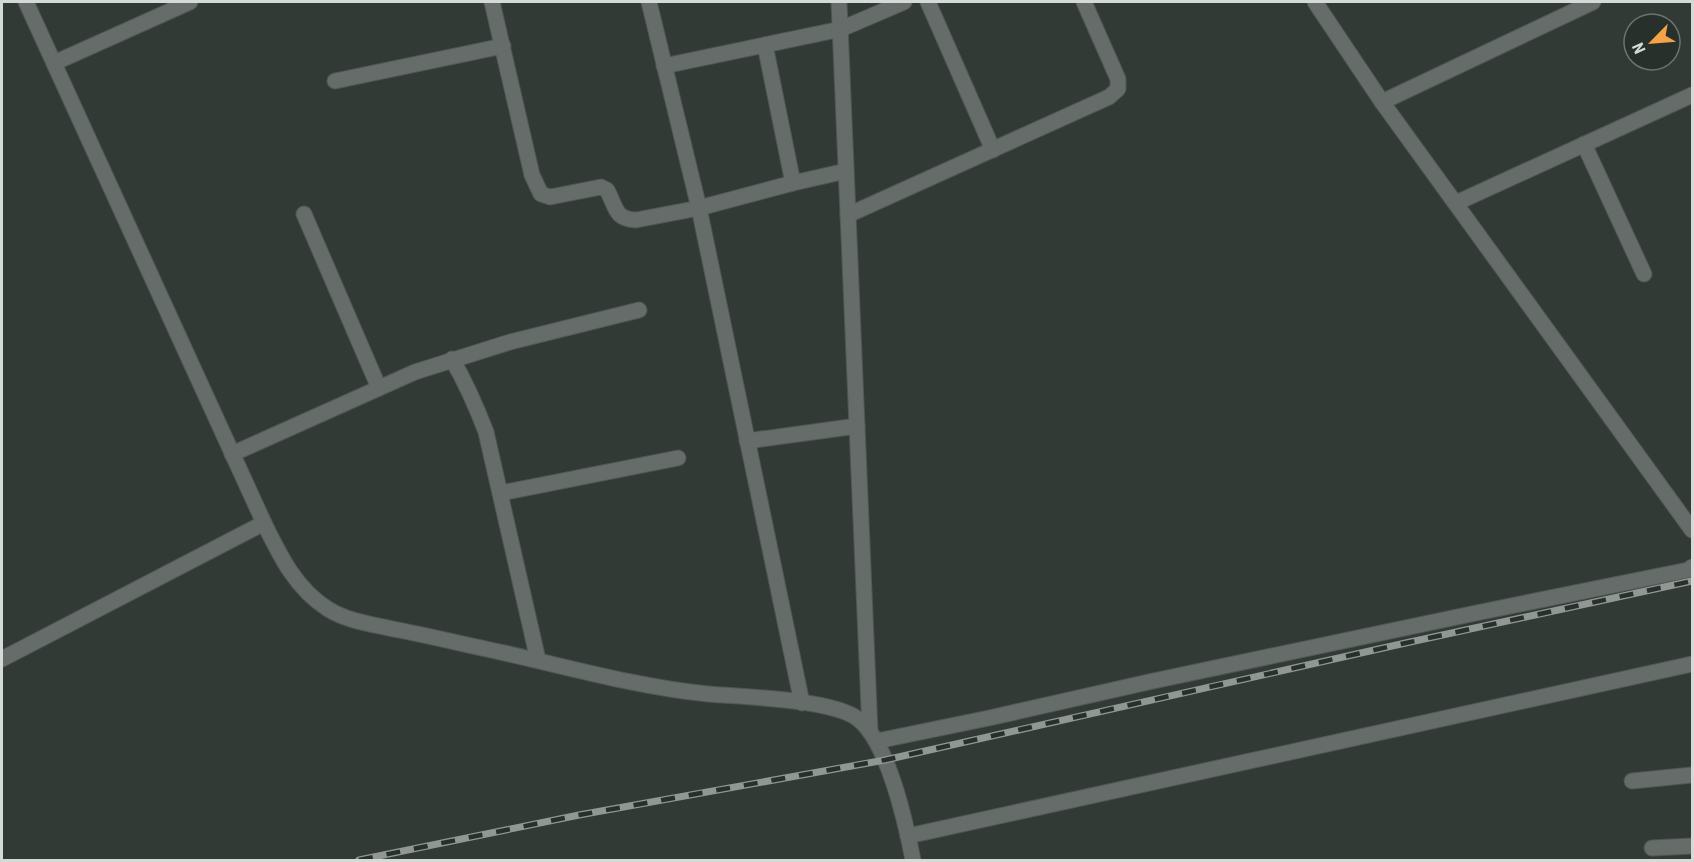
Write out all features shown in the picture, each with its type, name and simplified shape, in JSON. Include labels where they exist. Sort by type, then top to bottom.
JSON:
[{"type":"street","points":[[26,2],[264,523],[283,561],[302,588],[329,610],[360,622],[538,660],[609,678],[657,687],[838,708],[858,719],[873,737],[885,760],[908,836],[913,861]]},
{"type":"street","points":[[54,63],[190,2]]},
{"type":"street","points":[[492,2],[532,175],[540,194],[550,196],[601,187],[608,190],[619,216],[626,220],[636,220],[699,208],[846,171]]},
{"type":"street","points":[[649,2],[699,208],[802,703]]},
{"type":"street","points":[[839,2],[873,737]]},
{"type":"street","points":[[664,66],[841,29],[904,2]]},
{"type":"street","points":[[928,2],[993,150]]},
{"type":"street","points":[[849,215],[1109,97],[1118,89],[1116,72],[1084,2]]},
{"type":"street","points":[[1315,2],[1382,102],[1692,530]]},
{"type":"street","points":[[1382,102],[1593,2]]},
{"type":"street","points":[[765,45],[793,183]]},
{"type":"street","points":[[334,81],[503,46]]},
{"type":"street","points":[[1456,203],[1692,95]]},
{"type":"street","points":[[1584,144],[1644,273]]},
{"type":"street","points":[[304,214],[379,388]]},
{"type":"street","points":[[232,454],[416,372],[452,360],[639,310]]},
{"type":"street","points":[[452,360],[476,403],[486,432],[538,660]]},
{"type":"street","points":[[747,441],[857,426]]},
{"type":"street","points":[[501,493],[678,458]]},
{"type":"street","points":[[2,659],[264,523]]},
{"type":"street","points":[[873,737],[989,718],[1153,681],[1688,570],[1692,567]]},
{"type":"street","points":[[908,836],[1692,664]]},
{"type":"street","points":[[1632,781],[1692,775]]},
{"type":"street","points":[[1652,848],[1692,846]]},
{"type":"railway","points":[[359,860],[579,815],[885,760],[1692,581]]}]
